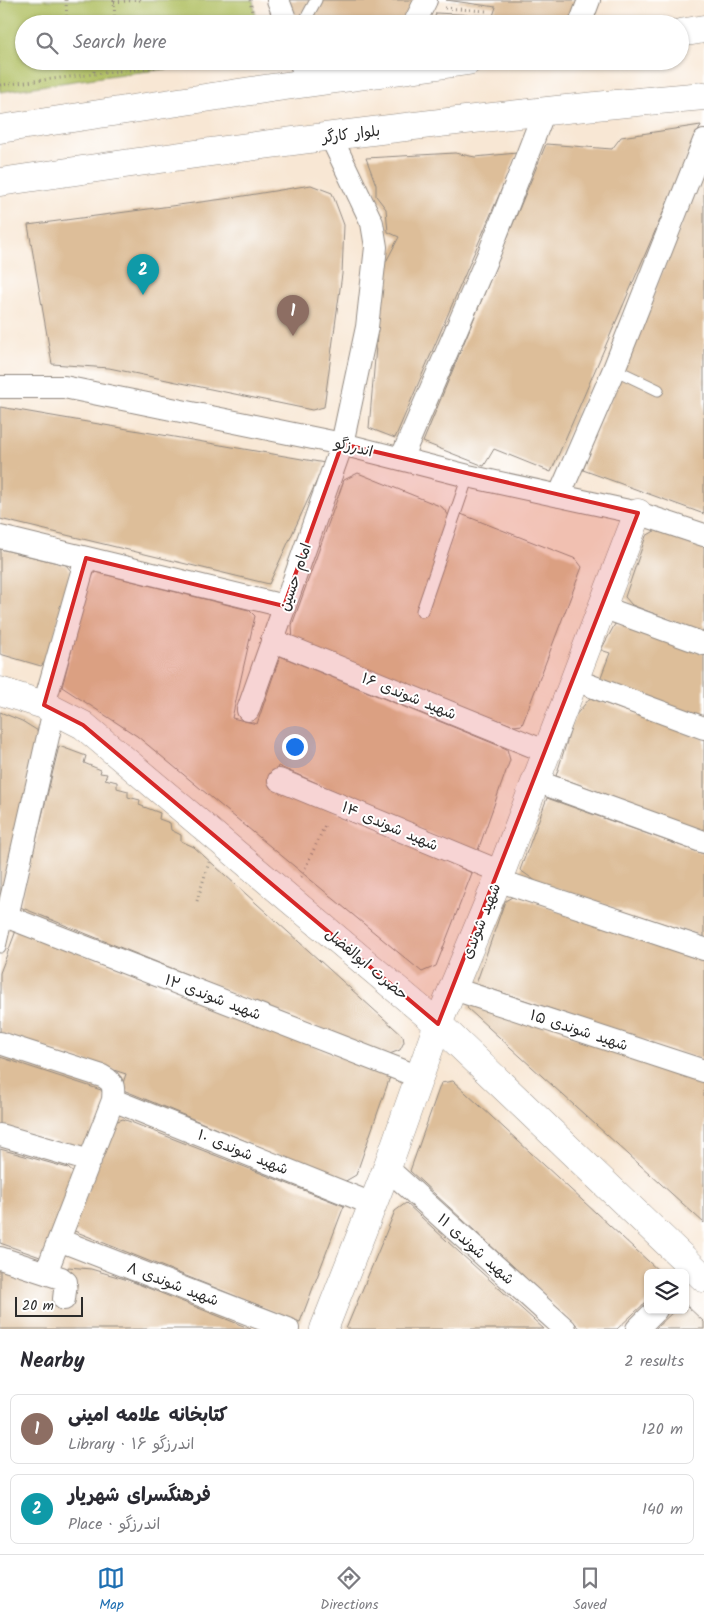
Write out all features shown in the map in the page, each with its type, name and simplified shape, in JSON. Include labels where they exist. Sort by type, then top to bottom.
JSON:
[{"type":"street","points":[[278,0],[284,15]]},
{"type":"street","points":[[583,15],[589,0]]},
{"type":"street","points":[[689,32],[704,30]]},
{"type":"street","points":[[0,129],[304,72],[339,70]]},
{"type":"street","name":"بلوار کارگر","points":[[0,182],[545,110],[704,96]]},
{"type":"street","points":[[401,459],[490,251],[545,110]]},
{"type":"street","name":"امام حسین","points":[[248,710],[342,444],[367,327],[376,247],[371,218],[331,137]]},
{"type":"street","points":[[560,496],[614,369],[704,141]]},
{"type":"street","name":"اندرزگو","points":[[0,387],[64,387],[342,444],[468,476],[638,513],[704,535]]},
{"type":"street","name":"شهید شوندی","points":[[324,1329],[387,1168],[438,1024],[499,876],[638,513]]},
{"type":"street","points":[[0,537],[284,606]]},
{"type":"street","points":[[3,916],[49,708],[86,558]]},
{"type":"street","points":[[602,607],[704,644]]},
{"type":"street","name":"شهید شوندی ۱۶","points":[[272,640],[547,752]]},
{"type":"street","points":[[574,680],[704,728]]},
{"type":"street","name":"حضرت ابوالفضل","points":[[0,691],[49,708],[83,725],[438,1024],[699,1270]]},
{"type":"street","name":"شهید شوندی ۱۴","points":[[279,780],[499,876],[704,949]]},
{"type":"street","points":[[536,780],[704,842]]},
{"type":"street","name":"شهید شوندی ۱۲","points":[[3,916],[419,1077]]},
{"type":"street","name":"شهید شوندی ۱۵","points":[[454,989],[704,1071]]},
{"type":"street","name":"شهید شوندی ۱۰","points":[[0,1042],[102,1076],[110,1081],[114,1094],[372,1204]]},
{"type":"street","points":[[46,1273],[114,1094]]},
{"type":"street","points":[[0,1136],[90,1161]]},
{"type":"street","name":"شهید شوندی ۱۱","points":[[387,1168],[565,1329]]},
{"type":"street","name":"شهید شوندی ۸","points":[[59,1240],[288,1329]]},
{"type":"street","points":[[0,1258],[61,1278],[66,1282],[64,1299]]},
{"type":"street","points":[[637,1329],[652,1314]]},
{"type":"lane","points":[[308,15],[316,0]]},
{"type":"lane","points":[[614,369],[658,390]]},
{"type":"lane","points":[[422,611],[468,476]]},
{"type":"lane","points":[[0,947],[3,916]]},
{"type":"path","points":[[66,0],[67,15]]},
{"type":"path","points":[[115,15],[114,1],[140,0]]},
{"type":"path","points":[[250,0],[252,15]]},
{"type":"path","points":[[421,10],[486,11]]},
{"type":"path","points":[[0,85],[122,70]]},
{"type":"path","points":[[291,900],[335,804]]},
{"type":"path","points":[[197,901],[216,837]]},
{"type":"highlighted area","points":[[342,444],[638,513],[438,1024],[83,725],[44,705],[86,558],[284,606]]},
{"type":"green space","points":[[0,0],[253,0],[256,15],[15,15],[15,70],[158,70],[0,92]]},
{"type":"building","points":[[284,0],[310,0],[302,15],[295,15]]},
{"type":"building","points":[[321,0],[416,0],[408,15],[314,15]]},
{"type":"building","points":[[446,0],[579,0],[573,15],[493,15],[496,7]]},
{"type":"building","points":[[436,13],[474,15],[435,15]]},
{"type":"building","points":[[701,125],[551,472],[494,449],[484,466],[423,442],[546,144],[612,149],[621,137]]},
{"type":"building","points":[[455,153],[475,157],[517,153],[395,438],[369,428],[377,335],[371,332],[379,275],[399,237],[388,232],[386,209],[376,196],[376,185],[366,158]]},
{"type":"building","points":[[704,168],[704,514],[583,470]]},
{"type":"building","points":[[311,185],[332,193],[344,225],[342,274],[324,407],[312,410],[109,368],[52,364],[28,225],[231,198]]},
{"type":"building","points":[[0,407],[325,463],[269,584],[0,519]]},
{"type":"building","points":[[358,473],[442,507],[450,517],[425,614],[461,514],[576,559],[582,567],[522,725],[514,726],[293,642],[292,625],[344,480]]},
{"type":"building","points":[[658,529],[704,544],[704,633],[632,605],[625,597],[646,536]]},
{"type":"building","points":[[0,549],[66,565],[71,571],[49,657],[41,666],[0,654]]},
{"type":"building","points":[[95,572],[249,610],[255,616],[232,718],[257,724],[280,656],[507,749],[510,760],[477,853],[278,766],[271,783],[472,873],[436,966],[422,972],[137,736],[62,687],[90,580]]},
{"type":"building","points":[[615,624],[628,625],[704,654],[704,721],[599,682],[610,653],[601,650]]},
{"type":"building","points":[[590,698],[704,739],[704,831],[556,776],[575,716]]},
{"type":"building","points":[[0,712],[22,721],[43,734],[5,894],[0,895]]},
{"type":"building","points":[[59,746],[86,756],[84,763],[101,770],[100,773],[107,774],[105,779],[117,782],[117,788],[128,791],[128,797],[140,800],[139,805],[160,813],[159,819],[170,823],[171,830],[181,835],[181,841],[194,847],[403,1036],[404,1042],[400,1050],[387,1055],[20,907]]},
{"type":"building","points":[[547,798],[704,854],[704,937],[537,882],[520,870]]},
{"type":"building","points":[[514,896],[704,961],[704,1060],[476,984],[505,901]]},
{"type":"building","points":[[17,928],[390,1077],[356,1175],[344,1182],[121,1089],[126,1074],[0,1033],[0,973]]},
{"type":"building","points":[[470,1001],[704,1081],[704,1223],[467,1008]]},
{"type":"building","points":[[0,1057],[101,1090],[104,1095],[86,1150],[0,1125]]},
{"type":"building","points":[[453,1081],[657,1269],[644,1269],[644,1304],[617,1329],[581,1329],[410,1171],[441,1083]]},
{"type":"building","points":[[123,1119],[344,1206],[300,1322],[72,1230],[115,1122]]},
{"type":"building","points":[[0,1149],[68,1168],[77,1176],[43,1258],[0,1243]]},
{"type":"building","points":[[406,1203],[544,1329],[346,1329],[395,1211]]},
{"type":"building","points":[[0,1267],[63,1289],[70,1299],[68,1267],[91,1269],[128,1280],[251,1329],[0,1329]]},
{"type":"building","points":[[689,1308],[704,1322],[704,1329],[655,1329],[671,1314],[689,1314]]},
{"type":"place","name":"فرهنگسرای شهریار","points":[[143,295]]},
{"type":"place","name":"کتابخانه علامه امینی","points":[[293,336]]}]
